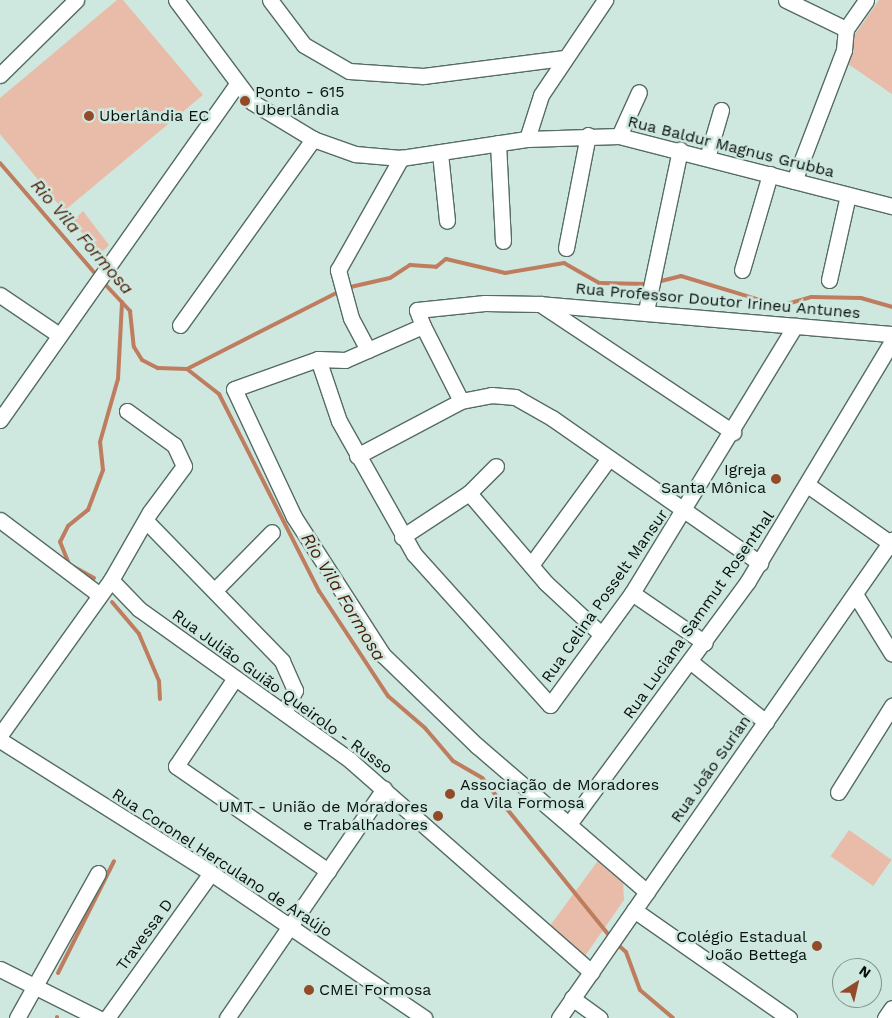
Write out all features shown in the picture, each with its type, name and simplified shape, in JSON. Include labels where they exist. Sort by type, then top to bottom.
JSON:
[{"type":"street","points":[[0,75],[76,0]]},
{"type":"street","name":"Rua Baldur Magnus Grubba","points":[[176,0],[236,85],[264,111],[313,139],[355,154],[401,158],[527,138],[588,135],[619,136],[680,150],[892,206]]},
{"type":"street","points":[[270,0],[304,45],[348,71],[423,76],[563,58]]},
{"type":"street","points":[[527,138],[538,100],[563,58],[605,0]]},
{"type":"street","points":[[786,0],[846,30]]},
{"type":"street","points":[[794,181],[844,50],[846,30],[866,0]]},
{"type":"street","points":[[0,420],[58,335],[236,85]]},
{"type":"street","points":[[619,136],[639,92]]},
{"type":"street","points":[[707,158],[721,110]]},
{"type":"street","points":[[566,248],[588,135]]},
{"type":"street","points":[[180,325],[313,139]]},
{"type":"street","points":[[498,143],[503,241]]},
{"type":"street","points":[[646,311],[680,150]]},
{"type":"street","points":[[440,153],[447,221]]},
{"type":"street","points":[[368,350],[341,283],[401,158]]},
{"type":"street","points":[[742,270],[770,174]]},
{"type":"street","points":[[829,280],[848,195]]},
{"type":"street","points":[[0,295],[58,335]]},
{"type":"street","name":"Rua Professor Doutor Irineu Antunes","points":[[423,326],[417,310],[485,303],[540,304],[646,311],[892,334]]},
{"type":"street","points":[[540,304],[732,432]]},
{"type":"street","points":[[461,401],[423,326],[338,362],[318,359],[234,389],[294,517],[370,637],[436,709],[647,892]]},
{"type":"street","name":"Rua Celina Posselt Mansur","points":[[402,537],[429,573],[550,705],[632,593],[685,510],[794,326]]},
{"type":"street","name":"Rua Luciana Sammut Rosenthal","points":[[569,824],[705,643],[760,563],[809,486],[892,341]]},
{"type":"street","points":[[318,359],[332,405],[357,456],[402,537],[469,493],[496,466]]},
{"type":"street","points":[[357,456],[461,401],[491,394],[515,397],[610,458],[760,563]]},
{"type":"street","points":[[0,735],[104,587],[182,471],[184,461],[170,442],[127,411]]},
{"type":"street","points":[[531,565],[610,458]]},
{"type":"street","points":[[809,486],[891,542]]},
{"type":"street","points":[[469,493],[531,565],[602,635]]},
{"type":"street","name":"Rua Julião Guião Queirolo - Russo","points":[[0,520],[135,606],[284,713],[384,790],[591,972]]},
{"type":"street","points":[[147,522],[265,641],[288,672],[295,690],[284,713]]},
{"type":"street","points":[[215,590],[272,532]]},
{"type":"street","name":"Rua João Surian","points":[[559,1018],[891,542]]},
{"type":"street","points":[[632,593],[705,643]]},
{"type":"street","points":[[855,594],[892,654]]},
{"type":"street","points":[[691,662],[766,722]]},
{"type":"street","points":[[235,678],[176,766],[328,870]]},
{"type":"street","points":[[838,792],[892,706]]},
{"type":"street","name":"Rua Coronel Herculano de Araújo","points":[[0,740],[211,873],[424,1018]]},
{"type":"street","points":[[227,1018],[384,790]]},
{"type":"street","name":"Travessa D","points":[[107,1018],[211,873]]},
{"type":"street","points":[[16,1018],[38,988],[98,874]]},
{"type":"street","points":[[634,910],[790,1018]]},
{"type":"street","points":[[0,969],[98,1018]]},
{"type":"street","points":[[572,998],[600,1018]]},
{"type":"street","points":[[885,1018],[892,1008]]},
{"type":"shaded area","name":"Uberlândia EC","points":[[117,0],[123,0],[203,95],[64,211],[0,134],[0,98]]},
{"type":"shaded area","points":[[879,0],[892,0],[892,94],[848,64],[849,43]]},
{"type":"shaded area","points":[[83,211],[109,245],[101,253],[72,222]]},
{"type":"shaded area","points":[[849,830],[892,860],[873,886],[831,856]]},
{"type":"shaded area","points":[[600,858],[623,881],[624,900],[585,956],[549,927]]},
{"type":"waterway","name":"Rio Vila Formosa","points":[[0,163],[98,277]]},
{"type":"waterway","points":[[346,288],[390,278],[410,265],[436,267],[446,259],[505,273],[564,263],[599,283],[648,284]]},
{"type":"waterway","points":[[657,282],[681,276],[780,306],[811,297],[861,298],[892,307]]},
{"type":"waterway","name":"Rio Vila Formosa","points":[[103,282],[130,311],[134,347],[142,360],[158,368],[187,369],[219,394],[319,591],[388,696],[425,728],[453,761],[482,778],[611,938]]},
{"type":"waterway","points":[[187,369],[340,291]]},
{"type":"waterway","points":[[94,578],[69,564],[60,542],[68,526],[88,510],[103,470],[100,442],[118,379],[122,302]]},
{"type":"waterway","points":[[112,602],[139,634],[159,681],[160,699]]},
{"type":"waterway","points":[[58,973],[114,861]]},
{"type":"waterway","name":"Rio Vila Formosa","points":[[616,943],[626,952],[640,990],[673,1018]]},
{"type":"place","name":"Ponto - 615 Uberlândia","points":[[245,101]]},
{"type":"place","name":"Uberlândia EC","points":[[89,116]]},
{"type":"place","name":"Igreja Santa Mônica","points":[[776,479]]},
{"type":"place","name":"Associação de Moradores da Vila Formosa","points":[[450,794]]},
{"type":"place","name":"UMT - União de Moradores e Trabalhadores","points":[[438,816]]},
{"type":"place","name":"Colégio Estadual João Bettega","points":[[817,946]]},
{"type":"place","name":"CMEI Formosa","points":[[309,990]]}]
